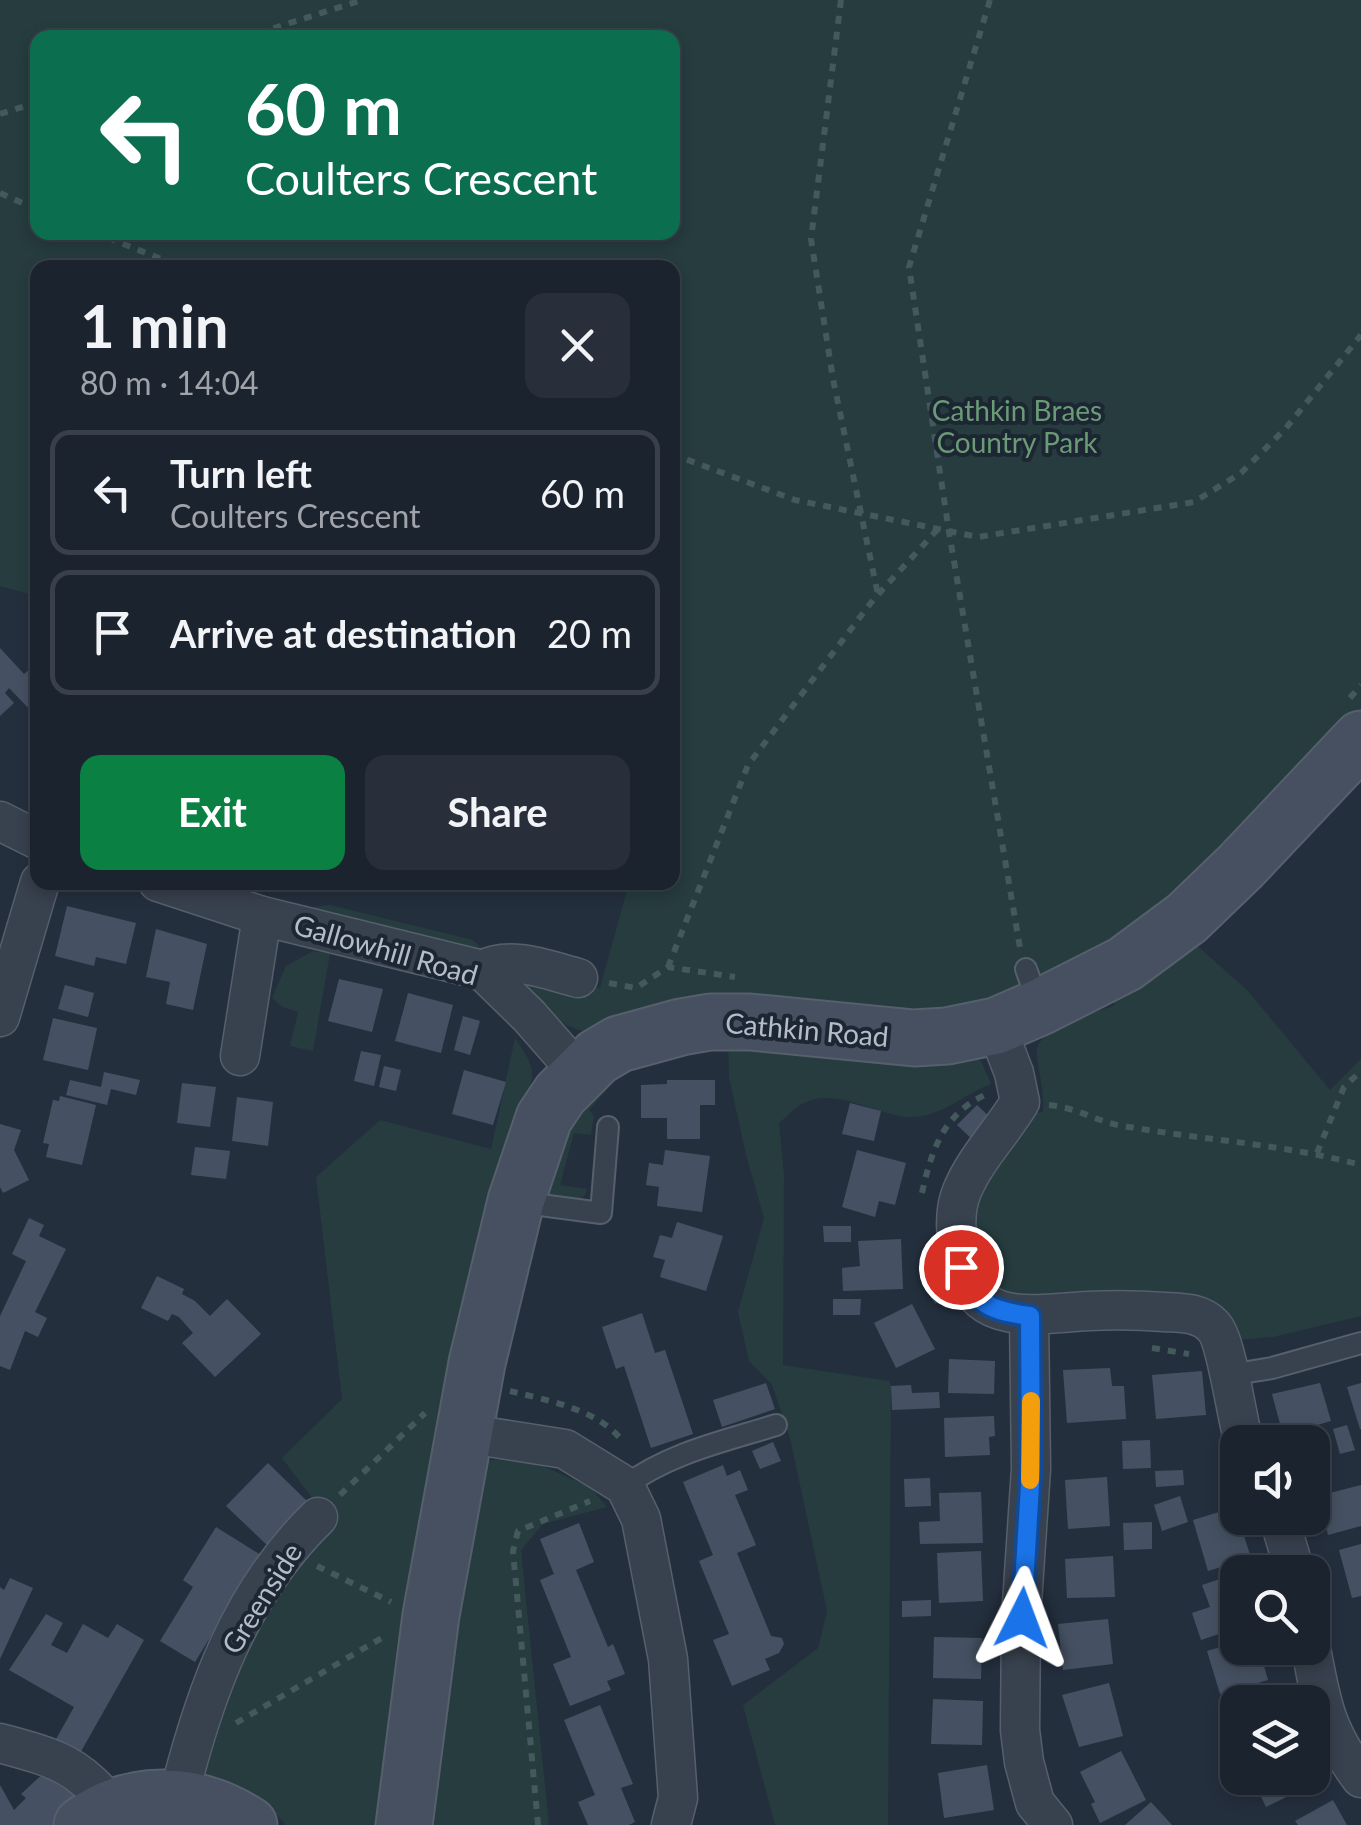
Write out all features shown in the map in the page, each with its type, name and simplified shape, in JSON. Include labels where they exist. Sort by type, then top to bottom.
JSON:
[{"type":"main road","name":"Cathkin Road","points":[[404,1825],[431,1616],[477,1363],[516,1201],[544,1118],[560,1094],[580,1073],[619,1044],[710,1022],[750,1022],[914,1038],[947,1036],[1020,1000],[1125,964],[1187,918],[1355,720]]},
{"type":"main road","points":[[96,1816],[154,1796],[184,1775],[222,1809],[249,1825]]},
{"type":"street","points":[[0,821],[30,836]]},
{"type":"street","points":[[0,1017],[38,890]]},
{"type":"street","name":"Gallowhill Road","points":[[182,890],[262,916],[482,970],[530,1016],[580,1073]]},
{"type":"street","points":[[240,1056],[262,916]]},
{"type":"street","points":[[482,970],[495,963],[515,963],[578,978]]},
{"type":"street","points":[[1020,1000],[1014,1073],[1020,1102],[960,1194],[955,1234],[968,1287],[980,1301],[1000,1312],[1030,1316],[1120,1309],[1194,1314],[1214,1327],[1225,1350],[1238,1425]]},
{"type":"street","points":[[1030,1316],[1031,1469],[1020,1730],[1035,1803],[1053,1825]]},
{"type":"street","points":[[462,1434],[565,1449],[624,1486],[641,1519],[668,1659],[678,1798],[671,1825]]},
{"type":"street","name":"Greenside","points":[[184,1775],[226,1645],[285,1548],[318,1517]]},
{"type":"street","points":[[1314,1665],[1332,1736],[1361,1778]]},
{"type":"street","points":[[0,1743],[56,1758],[94,1784],[96,1816]]},
{"type":"lane","points":[[516,1201],[601,1213],[608,1127]]},
{"type":"lane","points":[[1229,1376],[1361,1343]]},
{"type":"lane","points":[[624,1486],[642,1473],[688,1452],[776,1425]]},
{"type":"path","points":[[267,30],[362,0]]},
{"type":"path","points":[[841,0],[811,240],[833,379],[878,595]]},
{"type":"path","points":[[990,0],[909,266],[1020,1000]]},
{"type":"path","points":[[0,114],[30,105]]},
{"type":"path","points":[[0,193],[30,206]]},
{"type":"path","points":[[112,240],[164,260]]},
{"type":"path","points":[[680,457],[795,500],[978,538],[1194,502],[1240,474],[1286,428],[1361,335]]},
{"type":"path","points":[[578,978],[636,988],[668,967],[748,766],[878,595],[937,530]]},
{"type":"path","points":[[1355,720],[1361,685]]},
{"type":"path","points":[[668,967],[740,978]]},
{"type":"path","points":[[1318,1153],[1344,1087],[1361,1071]]},
{"type":"path","points":[[1020,1102],[1074,1108],[1118,1126],[1318,1153],[1361,1165]]},
{"type":"path","points":[[318,1517],[477,1363]]},
{"type":"path","points":[[538,1825],[513,1550],[518,1531],[624,1486]]},
{"type":"path","points":[[285,1548],[404,1608]]},
{"type":"path","points":[[184,1775],[387,1634]]},
{"type":"green space","name":"Cathkin Braes Country Park","points":[[0,0],[1361,0],[1361,717],[1185,889],[1058,982],[993,1006],[594,1033],[560,1021],[518,982],[600,988],[627,890],[680,890],[680,260],[30,260],[30,594],[0,586]]},
{"type":"green space","points":[[330,905],[473,940],[485,952],[310,911]]},
{"type":"green space","points":[[1193,942],[1247,990],[1330,1090],[1361,1059],[1361,1316],[1273,1337],[1237,1340],[1012,1296],[990,1288],[976,1268],[971,1242],[973,1215],[981,1191],[1033,1113],[1043,1112],[1037,1058],[1044,1037],[1065,1023],[1115,1005],[1109,993]]},
{"type":"green space","points":[[313,951],[330,953],[313,1051],[290,1046],[298,1012],[282,1007],[272,998],[286,966]]},
{"type":"green space","points":[[515,1038],[528,1058],[532,1081],[520,1112],[388,1825],[286,1825],[246,1792],[198,1770],[218,1694],[316,1503],[282,1458],[342,1399],[316,1177],[380,1120],[491,1149]]},
{"type":"green space","points":[[728,1040],[969,1056],[981,1061],[991,1084],[923,1116],[899,1116],[830,1098],[804,1103],[779,1123],[784,1175],[783,1365],[889,1381],[891,1386],[888,1825],[775,1825],[743,1705],[818,1648],[827,1611],[790,1438],[772,1385],[749,1361],[738,1312],[764,1218],[729,1077]]},
{"type":"green space","points":[[627,1067],[589,1110],[594,1116],[591,1135],[574,1133],[560,1185],[587,1189],[585,1195],[574,1204],[556,1202],[545,1195],[563,1116]]},
{"type":"green space","points":[[513,1457],[590,1487],[607,1507],[543,1524],[521,1550],[549,1825],[422,1825],[429,1767],[486,1461]]},
{"type":"building","points":[[0,648],[24,674],[30,669],[30,710],[9,688],[5,693],[14,703],[0,716]]},
{"type":"building","points":[[67,906],[136,923],[126,964],[96,957],[94,966],[55,956]]},
{"type":"building","points":[[156,929],[207,944],[193,1010],[166,1004],[170,982],[146,977]]},
{"type":"building","points":[[339,979],[383,989],[372,1032],[328,1021]]},
{"type":"building","points":[[65,985],[94,993],[88,1017],[58,1009]]},
{"type":"building","points":[[408,993],[453,1005],[441,1053],[395,1041]]},
{"type":"building","points":[[463,1016],[480,1021],[470,1055],[454,1050]]},
{"type":"building","points":[[53,1018],[97,1028],[88,1070],[43,1060]]},
{"type":"building","points":[[361,1051],[381,1055],[374,1086],[354,1081]]},
{"type":"building","points":[[384,1066],[401,1070],[396,1091],[379,1087]]},
{"type":"building","points":[[464,1070],[506,1082],[493,1125],[452,1114]]},
{"type":"building","points":[[104,1072],[140,1080],[136,1095],[111,1089],[107,1105],[66,1095],[70,1080],[101,1087]]},
{"type":"building","points":[[667,1080],[715,1080],[715,1105],[700,1105],[700,1139],[667,1139],[667,1118],[641,1118],[641,1085],[667,1084]]},
{"type":"building","points":[[182,1083],[216,1087],[210,1127],[177,1123]]},
{"type":"building","points":[[60,1096],[96,1105],[82,1165],[46,1157],[49,1144],[43,1143],[53,1100],[59,1101]]},
{"type":"building","points":[[237,1097],[273,1102],[268,1146],[232,1141]]},
{"type":"building","points":[[850,1103],[881,1111],[874,1141],[842,1134]]},
{"type":"building","points":[[977,1105],[994,1121],[974,1141],[957,1125]]},
{"type":"building","points":[[0,1124],[21,1130],[14,1150],[29,1180],[3,1193],[0,1187]]},
{"type":"building","points":[[195,1147],[230,1151],[226,1179],[191,1175]]},
{"type":"building","points":[[665,1150],[710,1156],[702,1212],[657,1206],[659,1187],[646,1185],[649,1163],[663,1165]]},
{"type":"building","points":[[857,1150],[906,1163],[895,1205],[879,1201],[875,1217],[842,1207]]},
{"type":"building","points":[[29,1218],[44,1225],[39,1236],[66,1249],[35,1312],[47,1318],[38,1337],[25,1331],[10,1370],[0,1366],[0,1316],[26,1261],[12,1254]]},
{"type":"building","points":[[677,1222],[723,1236],[706,1291],[660,1277],[665,1260],[653,1257],[660,1235],[672,1238]]},
{"type":"building","points":[[823,1226],[851,1226],[851,1242],[824,1242]]},
{"type":"building","points":[[901,1239],[903,1289],[843,1291],[842,1268],[860,1266],[858,1241]]},
{"type":"building","points":[[157,1276],[184,1289],[182,1294],[210,1316],[227,1299],[261,1334],[215,1377],[182,1343],[193,1333],[179,1317],[172,1314],[168,1321],[141,1308]]},
{"type":"building","points":[[833,1299],[861,1299],[860,1315],[833,1315]]},
{"type":"building","points":[[912,1304],[935,1349],[896,1368],[874,1323]]},
{"type":"building","points":[[642,1313],[655,1353],[665,1350],[693,1434],[651,1448],[624,1366],[616,1369],[602,1327]]},
{"type":"building","points":[[949,1359],[995,1361],[994,1394],[948,1393]]},
{"type":"building","points":[[1110,1368],[1112,1386],[1124,1386],[1126,1419],[1067,1423],[1063,1370]]},
{"type":"building","points":[[1202,1371],[1206,1415],[1156,1419],[1152,1375]]},
{"type":"building","points":[[766,1383],[775,1409],[722,1427],[713,1400]]},
{"type":"building","points":[[1320,1383],[1331,1421],[1280,1425],[1272,1394]]},
{"type":"building","points":[[1361,1383],[1361,1429],[1360,1429],[1347,1387]]},
{"type":"building","points":[[911,1385],[912,1393],[939,1392],[940,1408],[892,1410],[891,1386]]},
{"type":"building","points":[[994,1416],[995,1436],[989,1437],[990,1455],[945,1457],[944,1418]]},
{"type":"building","points":[[1347,1425],[1355,1450],[1340,1454],[1333,1429]]},
{"type":"building","points":[[1150,1440],[1151,1468],[1123,1469],[1122,1441]]},
{"type":"building","points":[[773,1442],[781,1461],[760,1469],[752,1451]]},
{"type":"building","points":[[268,1463],[309,1503],[268,1546],[226,1506]]},
{"type":"building","points":[[723,1465],[727,1476],[740,1470],[748,1490],[735,1495],[756,1545],[737,1553],[771,1636],[782,1638],[784,1644],[779,1653],[765,1659],[770,1670],[732,1686],[713,1640],[729,1634],[699,1561],[713,1555],[683,1482]]},
{"type":"building","points":[[1183,1470],[1184,1485],[1156,1487],[1155,1471]]},
{"type":"building","points":[[1107,1477],[1110,1526],[1068,1529],[1065,1480]]},
{"type":"building","points":[[930,1478],[931,1506],[905,1507],[904,1479]]},
{"type":"building","points":[[1361,1485],[1361,1526],[1330,1534],[1330,1493]]},
{"type":"building","points":[[981,1492],[983,1543],[920,1544],[919,1522],[940,1521],[939,1493]]},
{"type":"building","points":[[1180,1496],[1188,1522],[1162,1531],[1154,1505]]},
{"type":"building","points":[[1220,1512],[1220,1535],[1244,1535],[1250,1555],[1220,1555],[1220,1567],[1208,1571],[1193,1520]]},
{"type":"building","points":[[1152,1522],[1152,1549],[1124,1550],[1123,1523]]},
{"type":"building","points":[[579,1523],[594,1562],[576,1570],[608,1647],[613,1644],[625,1674],[607,1681],[611,1690],[570,1706],[553,1664],[571,1657],[540,1580],[554,1574],[540,1539]]},
{"type":"building","points":[[216,1527],[261,1555],[195,1662],[160,1641],[193,1587],[183,1580]]},
{"type":"building","points":[[1361,1544],[1361,1596],[1352,1598],[1339,1550]]},
{"type":"building","points":[[981,1551],[983,1601],[939,1603],[937,1553]]},
{"type":"building","points":[[1113,1556],[1115,1597],[1067,1598],[1065,1559]]},
{"type":"building","points":[[10,1578],[33,1588],[0,1659],[0,1587],[4,1590]]},
{"type":"building","points":[[1220,1579],[1220,1634],[1201,1640],[1192,1613],[1210,1607],[1202,1585]]},
{"type":"building","points":[[931,1600],[931,1616],[902,1617],[902,1601]]},
{"type":"building","points":[[46,1614],[63,1623],[51,1645],[67,1653],[83,1624],[108,1638],[117,1624],[144,1640],[79,1755],[55,1741],[74,1707],[9,1670]]},
{"type":"building","points":[[1108,1619],[1113,1664],[1063,1670],[1058,1624]]},
{"type":"building","points":[[934,1637],[982,1638],[981,1679],[933,1678]]},
{"type":"building","points":[[1220,1647],[1220,1665],[1264,1665],[1268,1680],[1251,1685],[1220,1685],[1220,1694],[1207,1651]]},
{"type":"building","points":[[1109,1683],[1123,1736],[1079,1747],[1062,1695]]},
{"type":"building","points":[[933,1699],[983,1701],[982,1745],[931,1744]]},
{"type":"building","points":[[600,1705],[633,1784],[621,1788],[635,1822],[629,1825],[588,1825],[578,1802],[595,1795],[564,1720]]},
{"type":"building","points":[[1121,1751],[1146,1800],[1100,1823],[1091,1804],[1095,1802],[1080,1772]]},
{"type":"building","points":[[987,1765],[994,1810],[944,1818],[938,1773]]},
{"type":"building","points":[[46,1771],[82,1799],[55,1825],[0,1825],[0,1785],[14,1810],[26,1798],[21,1794]]},
{"type":"building","points":[[1260,1795],[1291,1795],[1266,1807]]},
{"type":"building","points":[[1333,1800],[1347,1825],[1298,1825],[1295,1821]]},
{"type":"building","points":[[1151,1802],[1172,1825],[1125,1825]]},
{"type":"slow traffic","points":[[1030,1480],[1031,1401]]},
{"type":"route","points":[[961,1267],[968,1287],[980,1301],[1000,1312],[1030,1316],[1031,1469],[1022,1618]]}]
